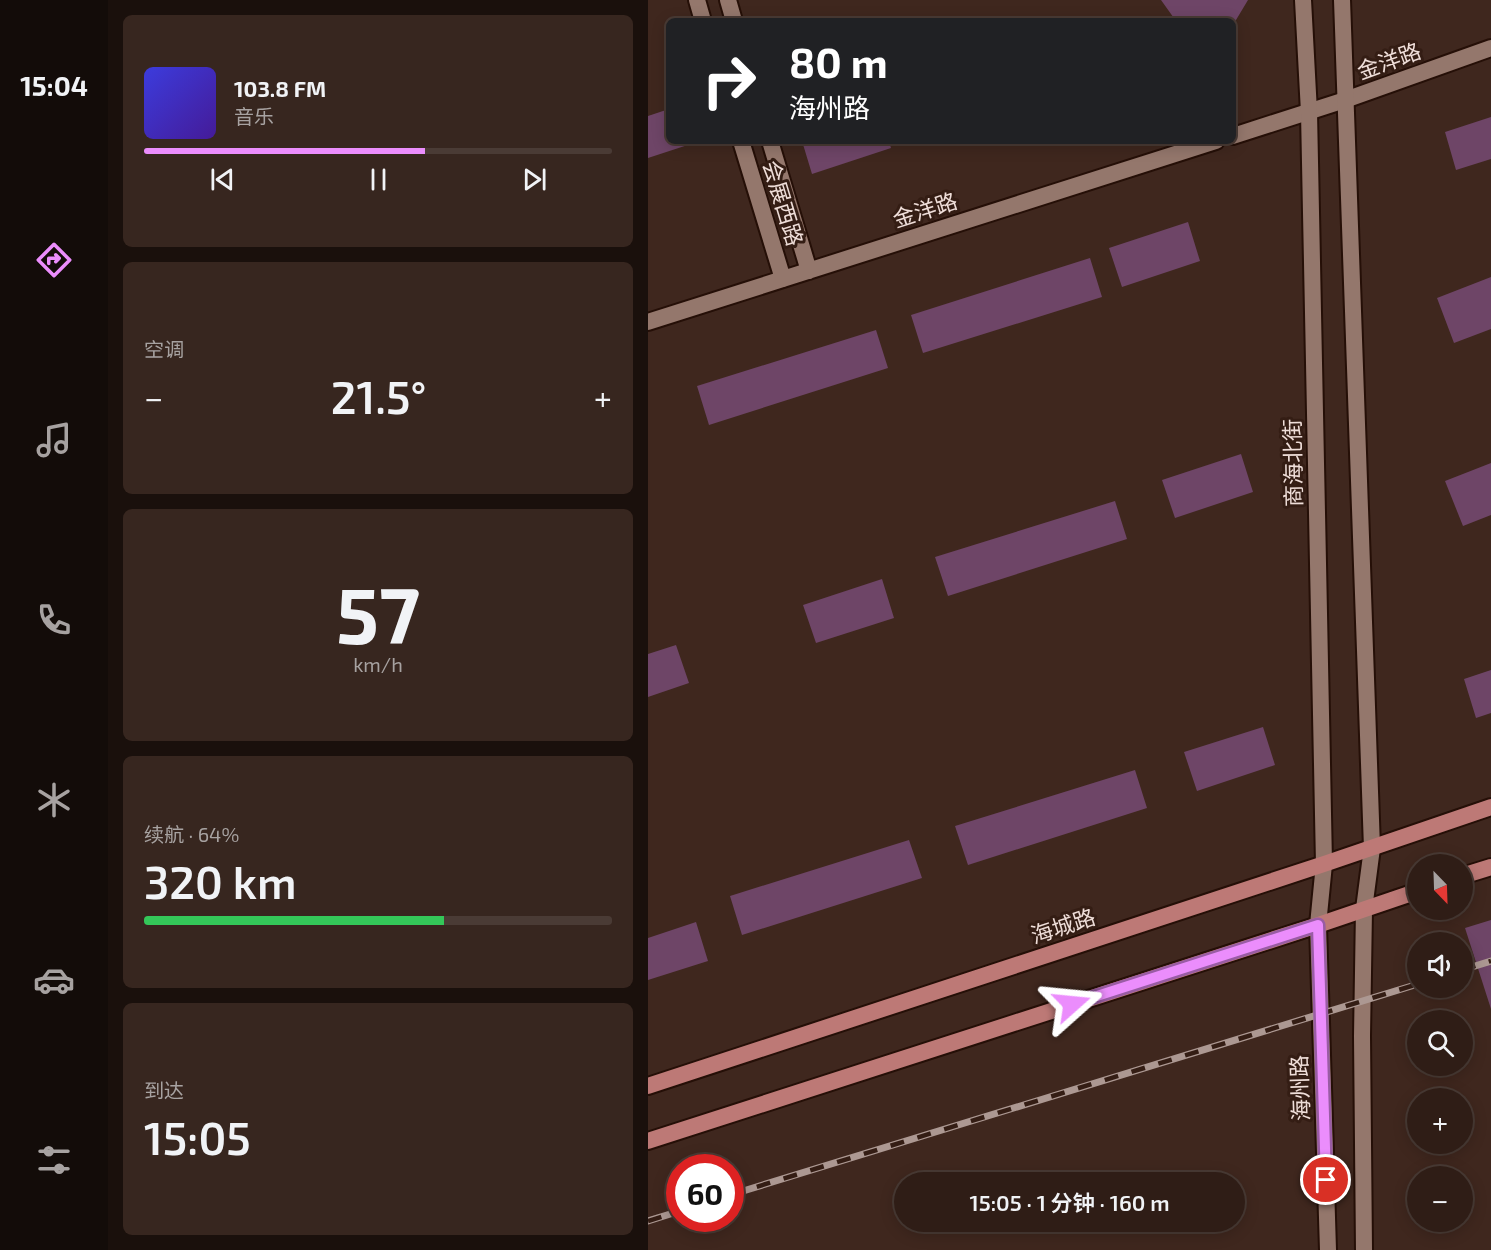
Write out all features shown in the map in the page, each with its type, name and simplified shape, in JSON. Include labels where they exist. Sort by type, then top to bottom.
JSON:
[{"type":"main road","points":[[697,0],[702,18]]},
{"type":"main road","points":[[728,0],[733,18]]},
{"type":"main road","name":"商海北街","points":[[1303,0],[1309,112],[1324,864],[1318,925]]},
{"type":"main road","points":[[1342,0],[1372,848],[1364,909],[1362,1036],[1364,1250]]},
{"type":"main road","name":"金洋路","points":[[1236,135],[1345,100],[1491,48]]},
{"type":"main road","name":"会展西路","points":[[742,144],[783,279]]},
{"type":"main road","name":"会展西路","points":[[771,144],[809,271]]},
{"type":"main road","name":"金洋路","points":[[648,322],[1207,144]]},
{"type":"main road","name":"海城路","points":[[648,1086],[1491,807]]},
{"type":"main road","points":[[1473,873],[1491,867]]},
{"type":"main road","points":[[648,1141],[1407,895]]},
{"type":"main road","name":"海州路","points":[[1318,925],[1328,1250]]},
{"type":"building","points":[[1161,0],[1248,0],[1236,20],[1236,18],[1174,18]]},
{"type":"building","points":[[666,110],[666,144],[691,144],[648,158],[648,116]]},
{"type":"building","points":[[1491,117],[1491,159],[1456,170],[1445,132]]},
{"type":"building","points":[[803,144],[890,144],[891,148],[812,174]]},
{"type":"building","points":[[1188,222],[1200,261],[1122,287],[1109,248]]},
{"type":"building","points":[[1090,258],[1102,297],[923,353],[911,315]]},
{"type":"building","points":[[1491,277],[1491,329],[1454,343],[1437,298]]},
{"type":"building","points":[[876,330],[888,368],[709,425],[697,386]]},
{"type":"building","points":[[1241,454],[1253,492],[1175,518],[1162,480]]},
{"type":"building","points":[[1491,463],[1491,515],[1463,526],[1445,481]]},
{"type":"building","points":[[1115,501],[1127,539],[948,596],[935,557]]},
{"type":"building","points":[[882,579],[894,618],[816,643],[803,605]]},
{"type":"building","points":[[676,645],[689,683],[648,697],[648,654]]},
{"type":"building","points":[[1491,670],[1491,713],[1476,718],[1464,679]]},
{"type":"building","points":[[1263,727],[1275,765],[1197,791],[1184,752]]},
{"type":"building","points":[[1135,770],[1147,808],[968,865],[955,826]]},
{"type":"building","points":[[909,840],[922,878],[742,935],[730,896]]},
{"type":"building","points":[[1491,920],[1491,1009],[1473,953],[1473,932],[1466,932],[1465,928]]},
{"type":"building","points":[[696,922],[708,961],[648,980],[648,938]]},
{"type":"railway","points":[[1473,967],[1491,961]]},
{"type":"railway","points":[[744,1191],[1407,987]]},
{"type":"railway","points":[[648,1221],[666,1215]]},
{"type":"route","points":[[1072,1004],[1318,925],[1326,1180]]}]
